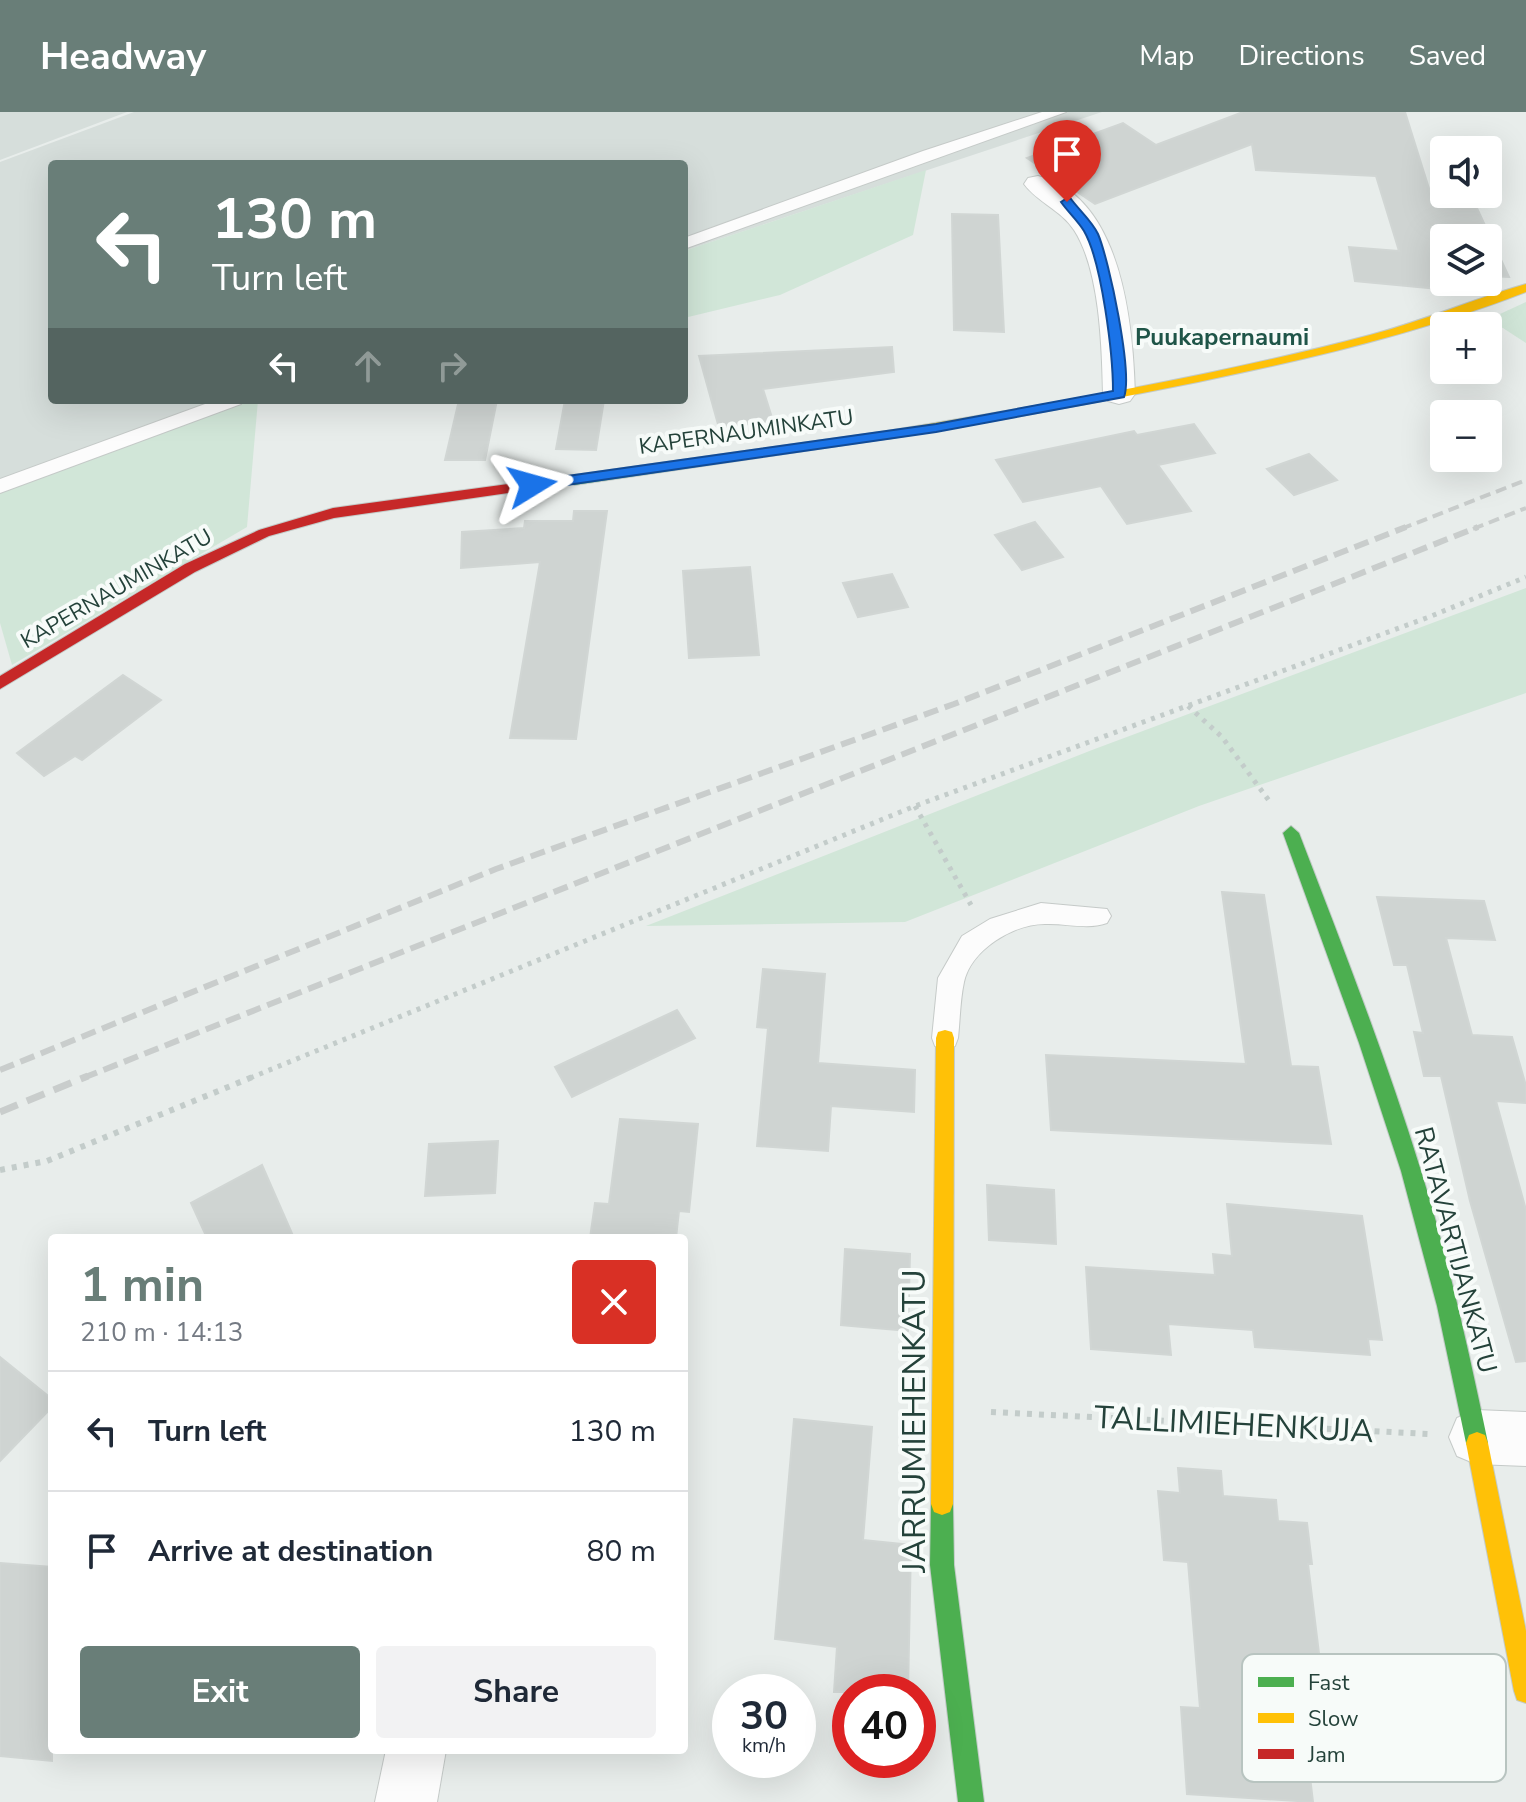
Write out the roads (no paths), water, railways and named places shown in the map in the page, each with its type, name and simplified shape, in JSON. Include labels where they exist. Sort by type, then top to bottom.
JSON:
[{"type":"street","points":[[1038,184],[1067,202],[1091,232],[1112,315],[1119,394]]},
{"type":"street","name":"KAPERNAUMINKATU","points":[[0,683],[190,568],[264,533],[333,513],[936,428],[1119,394],[1406,330],[1475,310],[1526,288]]},
{"type":"street","name":"RATAVARTIJANKATU","points":[[1291,833],[1367,1034],[1398,1128],[1443,1286],[1501,1438],[1526,1691]]},
{"type":"street","name":"JARRUMIEHENKATU","points":[[945,1038],[942,1565],[971,1802]]},
{"type":"street","points":[[406,1802],[415,1754]]},
{"type":"lane","points":[[688,243],[929,154],[1058,112]]},
{"type":"lane","points":[[0,486],[223,404]]},
{"type":"lane","points":[[945,1038],[951,978],[971,944],[999,926],[1041,913],[1098,916]]},
{"type":"railway","points":[[1401,529],[1526,480]]},
{"type":"railway","points":[[1473,529],[1526,508]]},
{"type":"railway","points":[[0,1070],[496,869],[954,704],[1406,527]]},
{"type":"railway","points":[[86,1077],[1478,527]]},
{"type":"railway","points":[[0,1112],[86,1077]]},
{"type":"district","name":"Puukapernaumi","points":[[1222,337]]}]
